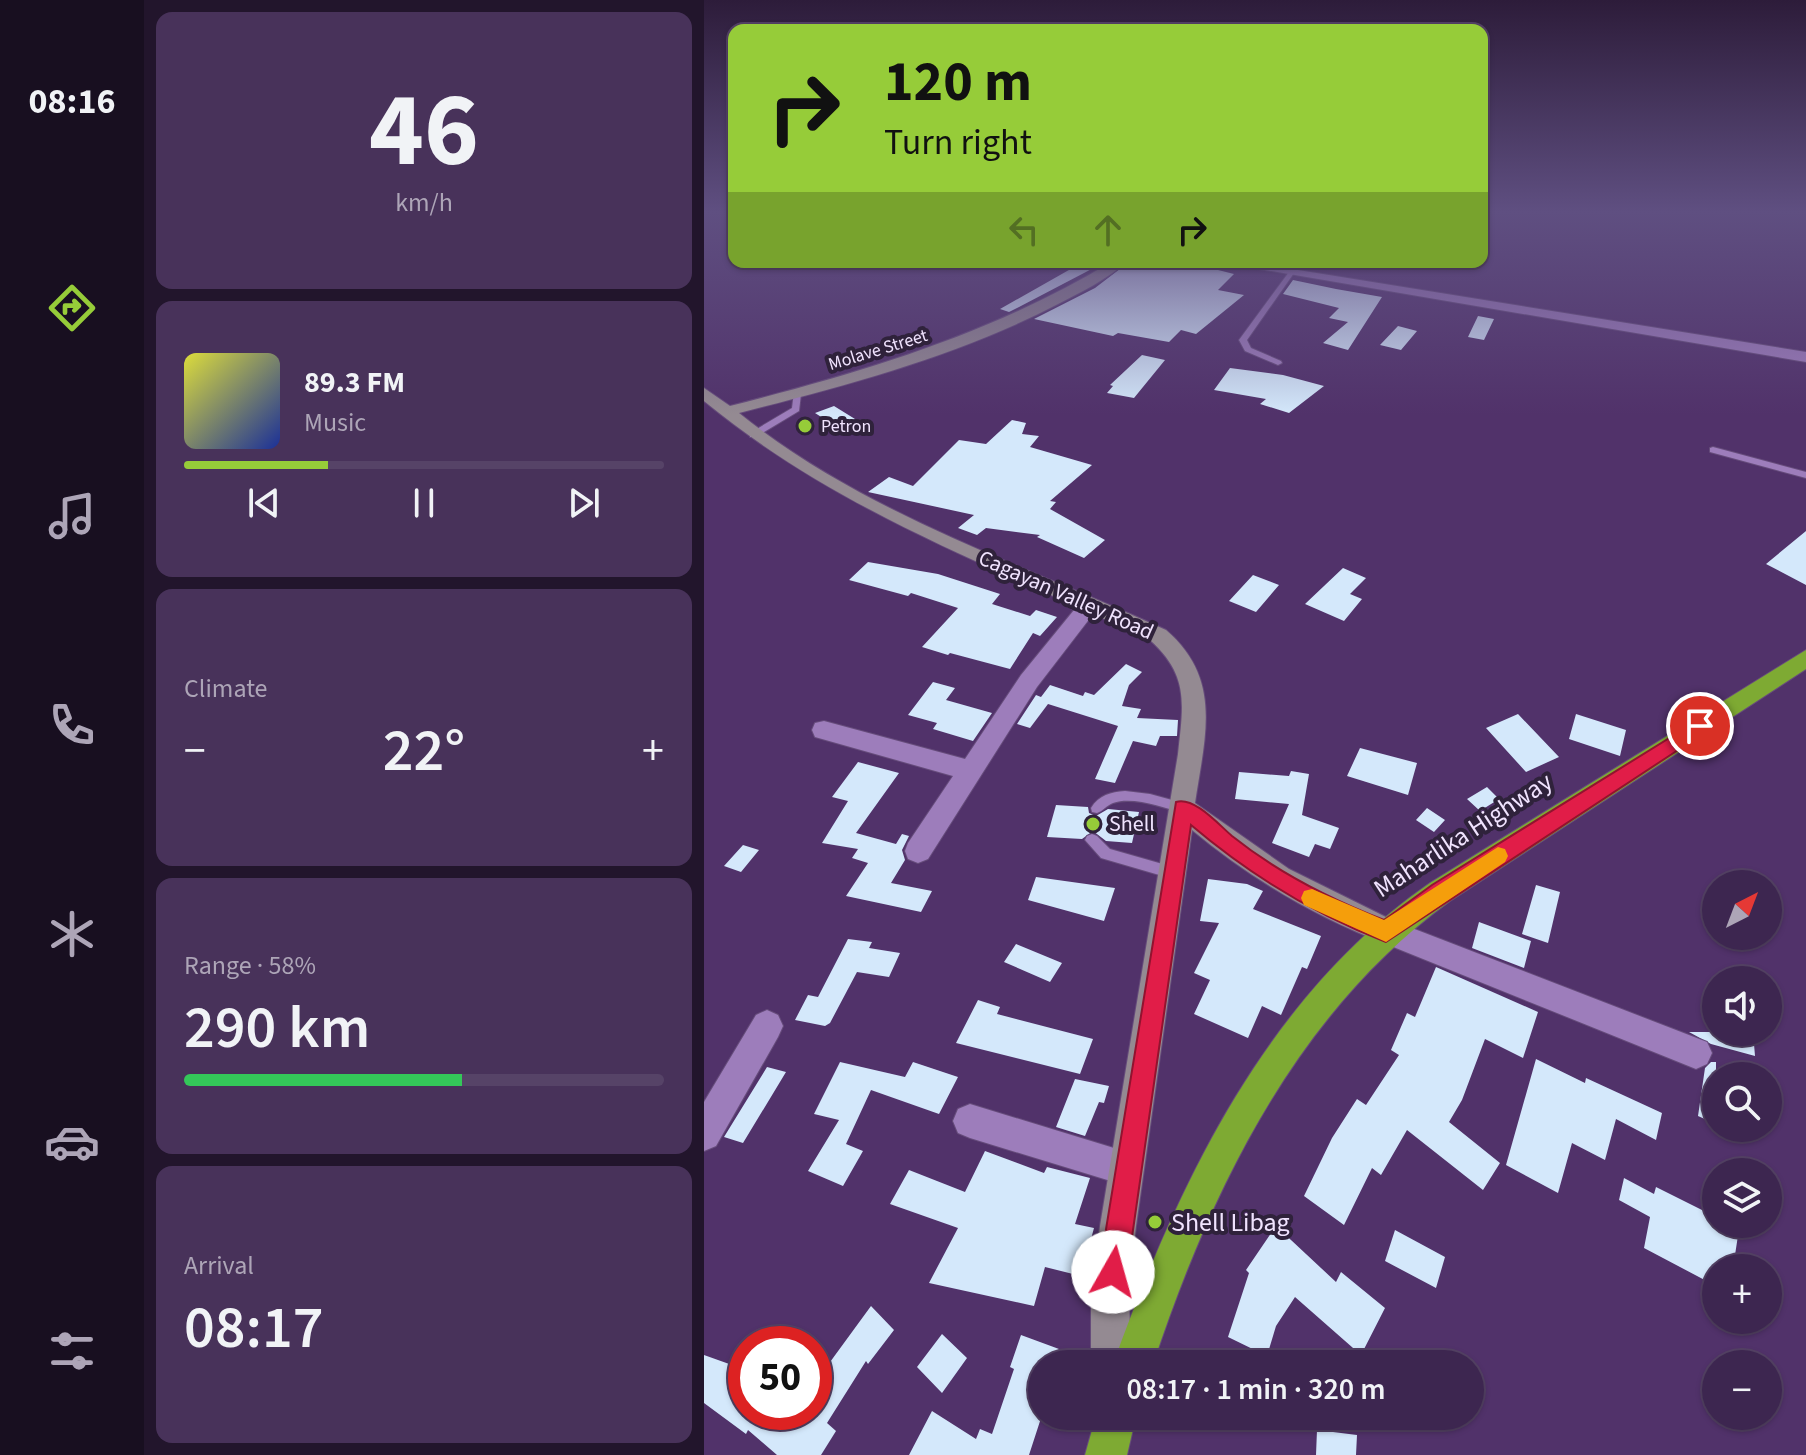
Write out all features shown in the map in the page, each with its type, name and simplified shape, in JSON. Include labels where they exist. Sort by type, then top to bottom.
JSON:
[{"type":"highway","name":"Maharlika Highway","points":[[1138,1350],[1159,1286],[1235,1123],[1270,1068],[1340,979],[1386,931],[1440,892],[1806,658]]},
{"type":"main road","name":"Molave Street","points":[[725,412],[888,370],[952,347],[1065,296],[1093,279]]},
{"type":"main road","name":"Cagayan Valley Road","points":[[704,393],[753,435],[840,492],[1158,635],[1180,652],[1190,670],[1195,702],[1183,808],[1110,1294],[1111,1350]]},
{"type":"main road","points":[[1183,808],[1245,858],[1278,879],[1337,911],[1386,931]]},
{"type":"street","points":[[1326,279],[1806,357]]},
{"type":"street","points":[[918,851],[968,770],[1029,681],[1090,604]]},
{"type":"street","points":[[824,730],[968,770]]},
{"type":"street","points":[[1386,931],[1696,1053]]},
{"type":"street","points":[[704,1134],[767,1026]]},
{"type":"street","points":[[970,1121],[1127,1169]]},
{"type":"lane","points":[[1278,363],[1248,349],[1243,340],[1292,279]]},
{"type":"lane","points":[[753,435],[796,409],[797,394]]},
{"type":"lane","points":[[1713,450],[1806,475]]},
{"type":"lane","points":[[1097,808],[1110,797],[1121,796],[1183,808]]},
{"type":"lane","points":[[1092,840],[1106,854],[1173,873]]},
{"type":"building","points":[[1053,279],[1073,279],[1009,312],[1000,309]]},
{"type":"building","points":[[1107,279],[1229,279],[1218,290],[1244,295],[1196,334],[1181,330],[1169,342],[1118,333],[1113,336],[1034,319]]},
{"type":"building","points":[[1293,280],[1382,297],[1348,350],[1323,343],[1348,322],[1329,318],[1339,308],[1283,294]]},
{"type":"building","points":[[1478,316],[1494,319],[1484,340],[1468,337]]},
{"type":"building","points":[[1398,326],[1417,331],[1401,350],[1380,345]]},
{"type":"building","points":[[1142,355],[1165,360],[1134,398],[1107,393],[1113,386],[1110,385]]},
{"type":"building","points":[[1230,368],[1283,375],[1324,386],[1289,413],[1260,404],[1266,399],[1214,390]]},
{"type":"building","points":[[834,406],[855,419],[837,427],[815,413]]},
{"type":"building","points":[[1012,420],[1026,423],[1022,434],[1039,436],[1030,447],[1092,465],[1050,501],[1056,502],[1050,509],[1105,540],[1084,558],[1037,537],[1040,535],[986,528],[977,535],[958,528],[974,515],[868,492],[889,477],[913,486],[959,440],[986,444]]},
{"type":"building","points":[[1806,531],[1806,585],[1766,564]]},
{"type":"building","points":[[868,562],[938,574],[1000,594],[992,604],[1030,616],[1036,610],[1057,617],[1040,636],[1033,633],[1010,669],[948,655],[922,647],[958,608],[911,593],[908,596],[849,580]]},
{"type":"building","points":[[1343,568],[1366,578],[1350,594],[1362,599],[1344,621],[1305,604]]},
{"type":"building","points":[[1253,575],[1279,585],[1256,612],[1229,601]]},
{"type":"building","points":[[1126,664],[1142,672],[1129,685],[1122,706],[1141,709],[1137,718],[1178,720],[1177,736],[1160,736],[1156,746],[1133,741],[1115,783],[1095,779],[1118,726],[1048,704],[1030,728],[1017,724],[1036,695],[1041,697],[1050,685],[1083,696],[1085,692],[1094,695]]},
{"type":"building","points":[[933,682],[955,688],[946,700],[992,713],[973,741],[933,729],[937,723],[908,715]]},
{"type":"building","points":[[1518,714],[1559,757],[1526,772],[1486,728]]},
{"type":"building","points":[[1576,714],[1626,730],[1620,756],[1569,739]]},
{"type":"building","points":[[1360,748],[1417,763],[1408,795],[1347,776]]},
{"type":"building","points":[[858,762],[899,773],[856,833],[896,844],[902,834],[909,836],[902,850],[905,860],[891,883],[932,891],[921,912],[846,896],[868,863],[852,858],[858,849],[822,843],[848,801],[832,797]]},
{"type":"building","points":[[1291,771],[1309,774],[1302,815],[1339,828],[1330,849],[1315,844],[1309,857],[1272,843],[1289,804],[1235,799],[1239,772],[1289,776]]},
{"type":"building","points":[[1487,787],[1499,799],[1480,811],[1467,799]]},
{"type":"building","name":"Shell","points":[[1056,805],[1088,807],[1089,813],[1096,816],[1108,809],[1139,812],[1132,843],[1106,841],[1093,831],[1082,839],[1047,837]]},
{"type":"building","points":[[1427,808],[1445,820],[1434,832],[1416,820]]},
{"type":"building","points":[[743,845],[759,850],[741,872],[724,866]]},
{"type":"building","points":[[1036,877],[1115,888],[1104,921],[1028,900]]},
{"type":"building","points":[[1208,879],[1247,884],[1263,891],[1253,909],[1321,936],[1307,969],[1302,967],[1281,1015],[1262,1006],[1248,1038],[1194,1014],[1210,980],[1194,973],[1219,923],[1200,921]]},
{"type":"building","points":[[1536,885],[1560,892],[1548,943],[1522,934]]},
{"type":"building","points":[[1479,922],[1531,941],[1524,968],[1472,948]]},
{"type":"building","points":[[848,939],[872,942],[869,948],[900,953],[889,977],[857,972],[830,1023],[825,1026],[795,1020],[808,995],[818,997]]},
{"type":"building","points":[[1016,944],[1062,963],[1050,982],[1004,962]]},
{"type":"building","points":[[1436,967],[1538,1012],[1523,1058],[1485,1039],[1462,1100],[1449,1122],[1500,1163],[1483,1190],[1407,1130],[1381,1175],[1372,1168],[1344,1225],[1304,1196],[1332,1138],[1357,1099],[1366,1105],[1399,1055],[1391,1050],[1407,1013],[1415,1017]]},
{"type":"building","points":[[978,1000],[1000,1007],[997,1014],[1093,1039],[1080,1074],[956,1043]]},
{"type":"building","points":[[1689,1032],[1702,1032],[1702,1039]]},
{"type":"building","points":[[1718,1046],[1754,1046],[1755,1056]]},
{"type":"building","points":[[1536,1059],[1585,1083],[1586,1078],[1662,1113],[1656,1140],[1616,1119],[1605,1160],[1572,1143],[1558,1193],[1506,1165]]},
{"type":"building","points":[[840,1062],[905,1077],[913,1062],[958,1077],[939,1114],[871,1090],[846,1144],[863,1151],[843,1186],[808,1171],[839,1120],[814,1114]]},
{"type":"building","points":[[767,1067],[786,1072],[743,1143],[724,1137]]},
{"type":"building","points":[[1075,1079],[1109,1086],[1104,1103],[1099,1102],[1085,1136],[1056,1127]]},
{"type":"building","points":[[1702,1089],[1702,1118],[1698,1116]]},
{"type":"building","points":[[985,1151],[1044,1173],[1047,1167],[1090,1178],[1075,1224],[1094,1228],[1081,1276],[1045,1267],[1034,1306],[929,1283],[958,1228],[890,1204],[909,1170],[965,1192]]},
{"type":"building","points":[[1624,1178],[1654,1194],[1656,1187],[1702,1210],[1702,1238],[1738,1238],[1735,1254],[1702,1254],[1702,1279],[1644,1248],[1650,1217],[1619,1200]]},
{"type":"building","points":[[1276,1226],[1336,1282],[1341,1272],[1385,1308],[1364,1350],[1355,1350],[1295,1297],[1276,1326],[1269,1350],[1255,1350],[1228,1337],[1249,1273],[1246,1270]]},
{"type":"building","points":[[1395,1230],[1445,1257],[1436,1288],[1385,1261]]},
{"type":"building","points":[[871,1306],[894,1330],[868,1364],[866,1361],[832,1415],[832,1359]]},
{"type":"building","points":[[942,1334],[967,1358],[942,1393],[917,1367]]},
{"type":"building","points":[[1021,1335],[1059,1349],[1028,1350],[1028,1430],[1037,1430],[1029,1455],[909,1455],[932,1411],[976,1439],[980,1429],[992,1434],[1014,1369],[1010,1367]]},
{"type":"building","points":[[704,1355],[728,1364],[728,1421],[704,1403]]},
{"type":"building","points":[[832,1427],[836,1431],[821,1455],[777,1455],[748,1430],[832,1430]]},
{"type":"building","points":[[1317,1430],[1357,1435],[1356,1455],[1316,1455]]},
{"type":"slow traffic","points":[[1312,898],[1386,931],[1498,856]]},
{"type":"place","name":"Petron","points":[[805,426]]},
{"type":"place","name":"Shell","points":[[1093,824]]},
{"type":"place","name":"Shell Libag","points":[[1155,1222]]},
{"type":"route","points":[[1113,1272],[1183,808],[1245,858],[1278,879],[1347,916],[1386,931],[1440,892],[1700,726]]}]
